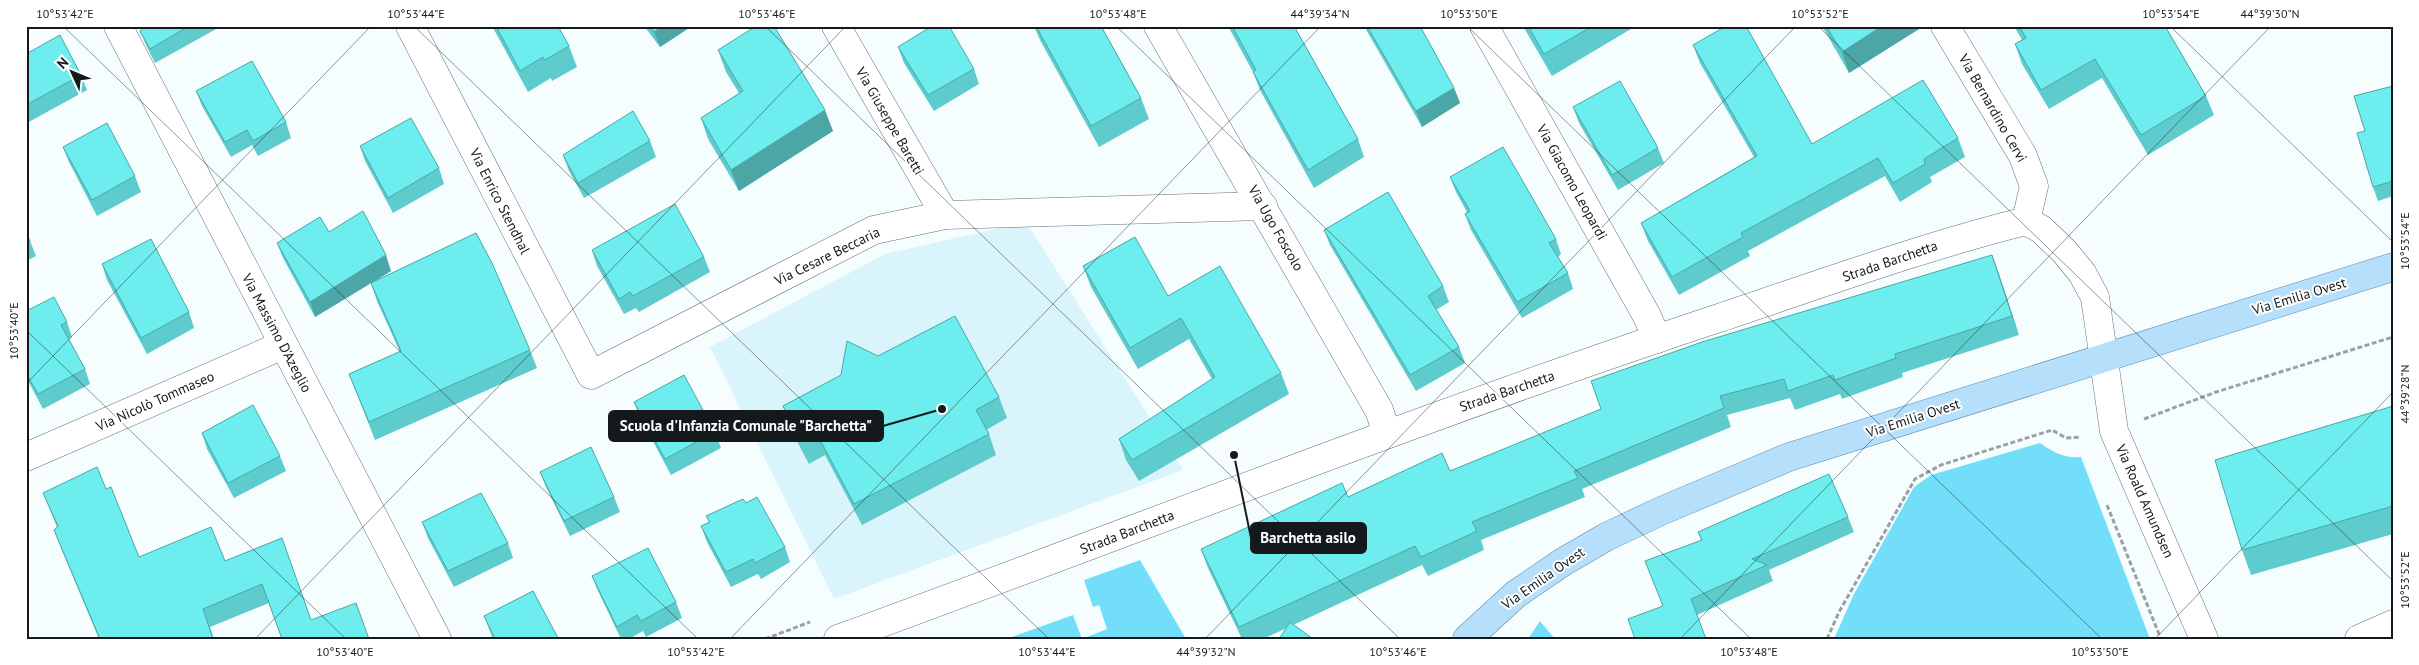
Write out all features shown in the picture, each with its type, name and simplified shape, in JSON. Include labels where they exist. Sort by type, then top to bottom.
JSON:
[{"type":"main road","name":"Via Emilia Ovest","points":[[1467,639],[1516,594],[1563,562],[1606,537],[1661,511],[1788,457],[2393,267]]},
{"type":"street","name":"Via Massimo D'Azeglio","points":[[118,26],[437,639]]},
{"type":"street","name":"Via Enrico Stendhal","points":[[410,26],[591,375]]},
{"type":"street","name":"Via Giuseppe Baretti","points":[[836,26],[945,215]]},
{"type":"street","name":"Via Ugo Foscolo","points":[[1158,26],[1379,410],[1387,433]]},
{"type":"street","name":"Via Giacomo Leopardi","points":[[1484,26],[1647,316],[1657,339]]},
{"type":"street","name":"Via Bernardino Cervi","points":[[1945,26],[2023,156],[2034,186],[2026,221]]},
{"type":"street","name":"Via Cesare Beccaria","points":[[591,375],[874,230],[945,215],[1263,206]]},
{"type":"street","name":"Strada Barchetta","points":[[838,639],[1077,552],[1387,433],[1914,252],[2026,221]]},
{"type":"street","points":[[2026,221],[2054,240],[2082,273],[2095,297],[2104,358]]},
{"type":"street","name":"Via Nicolò Tommaseo","points":[[29,451],[283,345]]},
{"type":"street","name":"Via Roald Amundsen","points":[[2104,358],[2114,431],[2204,639]]},
{"type":"street","points":[[2359,639],[2393,624]]},
{"type":"path","points":[[1827,639],[1839,612],[1915,479],[1941,465],[2052,430],[2066,438],[2114,431],[2216,392],[2393,337]]},
{"type":"path","points":[[2079,437],[2083,446]]},
{"type":"path","points":[[2105,501],[2161,639]]},
{"type":"shaded area","points":[[1026,222],[1183,470],[834,599],[710,347],[885,254]]},
{"type":"shaded area","points":[[2040,443],[2059,454],[2069,457],[2081,457],[2150,639],[1834,639],[1854,594],[1914,487],[1931,475]]},
{"type":"shaded area","points":[[1140,560],[1186,639],[1082,639],[1107,629],[1099,605],[1093,607],[1084,580]]},
{"type":"shaded area","points":[[1073,615],[1082,639],[1006,639]]},
{"type":"shaded area","points":[[1540,621],[1555,639],[1528,639]]},
{"type":"building","points":[[145,26],[189,26],[150,49],[140,31]]},
{"type":"building","points":[[496,26],[558,26],[569,46],[545,60],[543,57],[520,71]]},
{"type":"building","points":[[650,26],[663,26],[654,32]]},
{"type":"building","points":[[756,26],[774,26],[825,110],[731,170],[701,118],[743,91],[718,50]]},
{"type":"building","points":[[932,26],[949,26],[974,69],[928,95],[898,47]]},
{"type":"building","points":[[1036,26],[1101,26],[1141,98],[1091,126]]},
{"type":"building","points":[[1232,26],[1294,26],[1358,139],[1308,170],[1253,72],[1256,70]]},
{"type":"building","points":[[1367,26],[1420,26],[1454,88],[1416,111]]},
{"type":"building","points":[[1528,26],[1593,26],[1544,54]]},
{"type":"building","points":[[1726,26],[1746,26],[1812,144],[1923,80],[1958,138],[1924,159],[1925,164],[1893,183],[1878,158],[1741,233],[1743,237],[1672,277],[1641,223],[1757,156],[1693,45]]},
{"type":"building","points":[[1826,26],[1882,26],[1842,52]]},
{"type":"building","points":[[2019,26],[2165,26],[2206,96],[2141,135],[2095,59],[2041,90],[2015,44],[2026,38]]},
{"type":"building","points":[[60,35],[81,75],[26,105],[26,54]]},
{"type":"building","points":[[252,61],[286,122],[253,141],[247,130],[225,142],[196,91]]},
{"type":"building","points":[[1620,81],[1658,148],[1612,175],[1573,107]]},
{"type":"building","points":[[2393,86],[2393,181],[2373,187],[2357,133],[2365,131],[2354,96]]},
{"type":"building","points":[[633,111],[650,141],[578,183],[563,155]]},
{"type":"building","points":[[411,118],[439,168],[388,198],[360,146]]},
{"type":"building","points":[[107,123],[135,176],[92,200],[63,147]]},
{"type":"building","points":[[1503,147],[1556,239],[1549,243],[1568,273],[1517,302],[1465,214],[1470,211],[1450,177]]},
{"type":"building","points":[[1388,192],[1443,286],[1428,296],[1459,347],[1410,375],[1324,230]]},
{"type":"building","points":[[675,204],[704,257],[633,296],[630,292],[619,299],[592,250]]},
{"type":"building","points":[[363,211],[386,255],[310,302],[277,243],[320,217],[329,232]]},
{"type":"building","points":[[26,233],[30,241],[26,243]]},
{"type":"building","points":[[476,233],[492,263],[530,350],[369,422],[349,374],[401,351],[371,283]]},
{"type":"building","points":[[1135,237],[1168,296],[1220,266],[1281,373],[1132,460],[1119,439],[1215,377],[1181,318],[1130,348],[1083,266]]},
{"type":"building","points":[[151,239],[189,312],[141,338],[102,264]]},
{"type":"building","points":[[1992,255],[2012,316],[1895,354],[1896,358],[1835,380],[1833,375],[1788,391],[1784,379],[1720,396],[1724,408],[1574,471],[1578,478],[1472,522],[1477,531],[1421,557],[1415,546],[1239,627],[1201,549],[1342,483],[1348,497],[1442,453],[1450,471],[1601,409],[1591,381],[1702,342]]},
{"type":"building","points":[[54,297],[67,322],[61,325],[85,369],[38,394],[26,373],[26,311]]},
{"type":"building","points":[[955,316],[999,397],[976,410],[989,434],[854,504],[817,434],[801,442],[783,406],[841,375],[847,341],[878,356]]},
{"type":"building","points":[[684,375],[715,432],[665,459],[634,402]]},
{"type":"building","points":[[253,405],[280,456],[228,483],[202,433]]},
{"type":"building","points":[[2393,406],[2393,506],[2242,550],[2215,460]]},
{"type":"building","points":[[591,447],[614,497],[564,521],[540,472]]},
{"type":"building","points":[[97,467],[106,489],[111,487],[139,557],[211,527],[225,561],[282,538],[311,620],[356,603],[369,639],[282,639],[262,584],[203,609],[213,639],[136,639],[136,637],[130,639],[100,639],[54,530],[58,526],[43,493]]},
{"type":"building","points":[[1829,474],[1848,517],[1752,559],[1767,565],[1691,599],[1706,639],[1635,639],[1628,619],[1663,606],[1645,561],[1702,540],[1698,532]]},
{"type":"building","points":[[481,493],[508,543],[448,571],[422,522]]},
{"type":"building","points":[[757,497],[785,547],[755,563],[753,559],[726,572],[701,526],[710,522],[706,516],[743,499],[746,503]]},
{"type":"building","points":[[648,548],[676,602],[641,621],[637,615],[617,627],[592,576]]},
{"type":"building","points":[[533,591],[558,638],[495,639],[484,616]]},
{"type":"building","points":[[1290,622],[1313,639],[1279,639]]},
{"type":"place","name":"Scuola d'Infanzia Comunale \"Barchetta\"","points":[[942,409]]},
{"type":"place","name":"Barchetta asilo","points":[[1234,455]]}]
